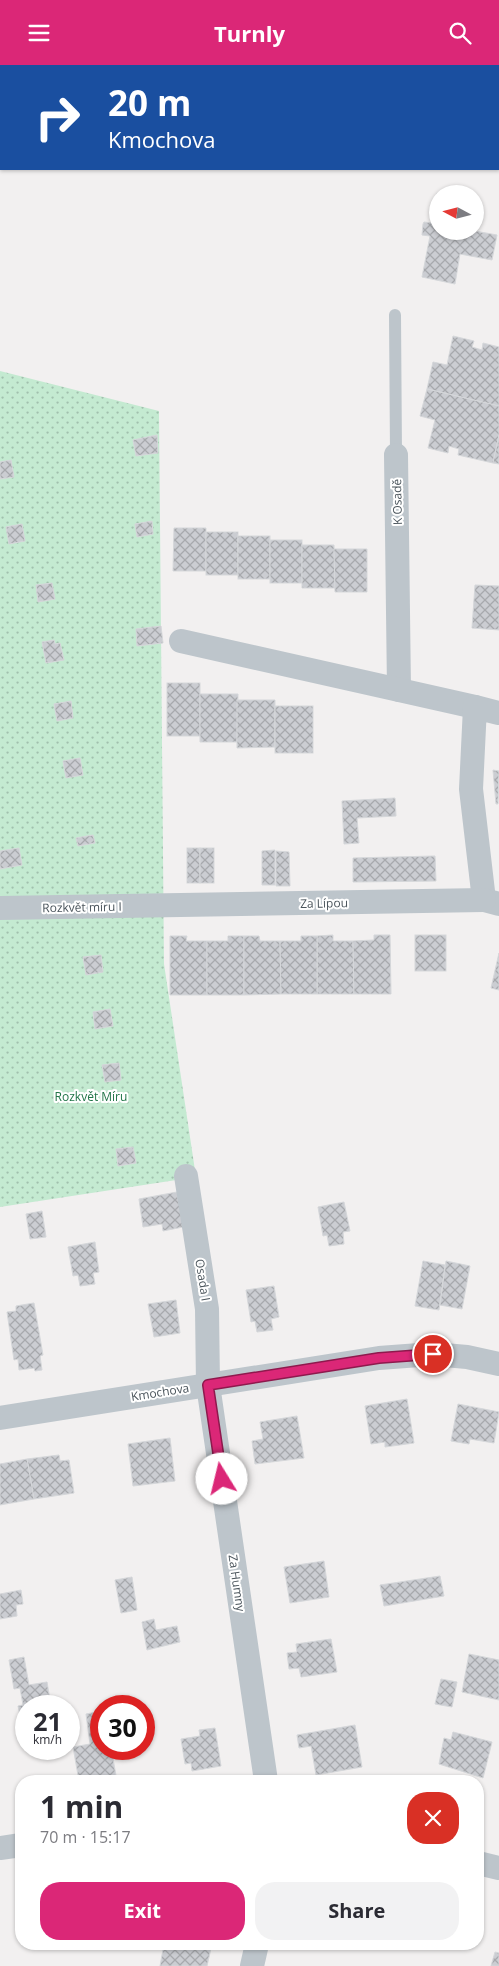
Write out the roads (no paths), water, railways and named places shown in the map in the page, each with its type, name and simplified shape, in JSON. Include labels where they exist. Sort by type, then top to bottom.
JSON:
[{"type":"street","name":"K Osadě","points":[[396,455],[399,689]]},
{"type":"street","points":[[181,641],[499,713]]},
{"type":"street","name":"Za Lípou","points":[[164,906],[492,902],[471,789],[475,707]]},
{"type":"street","name":"Rozkvět míru I","points":[[0,908],[164,906]]},
{"type":"street","name":"Osada I","points":[[186,1176],[208,1309],[208,1385]]},
{"type":"street","name":"Kmochova","points":[[0,1418],[388,1357],[433,1354],[467,1357],[499,1364]]},
{"type":"street","name":"Za Humny","points":[[208,1385],[265,1775]]},
{"type":"street","points":[[0,1848],[15,1846]]},
{"type":"street","points":[[484,1864],[499,1868]]},
{"type":"street","points":[[252,1966],[256,1950]]},
{"type":"lane","name":"K Osadě","points":[[395,315],[396,455]]},
{"type":"park label","name":"Rozkvět Míru","points":[[91,1096]]}]
